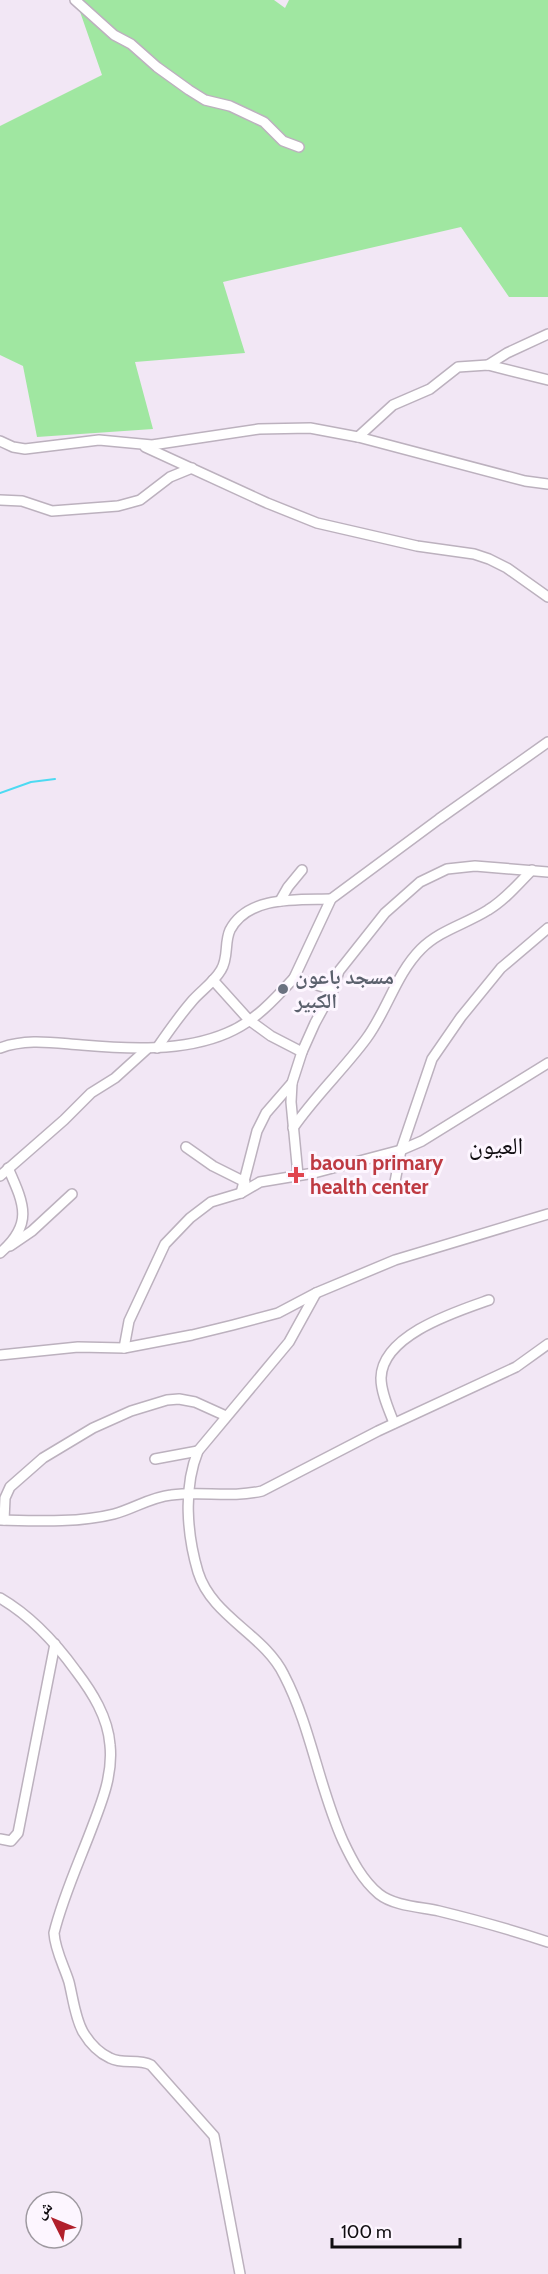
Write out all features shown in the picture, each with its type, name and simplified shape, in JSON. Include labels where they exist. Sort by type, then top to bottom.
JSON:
[{"type":"street","points":[[75,0],[114,35],[131,45],[189,90],[205,100],[230,106],[264,122],[283,141],[299,147]]},
{"type":"street","points":[[488,365],[507,353],[548,334]]},
{"type":"street","points":[[358,437],[385,411],[401,400],[430,389],[458,367],[488,365],[548,380]]},
{"type":"street","points":[[0,441],[12,447],[25,448],[99,440],[166,444],[287,427],[320,429],[471,468],[548,484]]},
{"type":"street","points":[[140,444],[267,503],[317,523],[417,546],[489,559],[507,568],[548,597]]},
{"type":"street","points":[[0,500],[22,501],[52,511],[118,506],[140,500],[170,477],[192,468]]},
{"type":"street","points":[[0,1048],[33,1041],[152,1049],[210,1039],[228,1033],[275,999],[294,978],[331,899],[548,742]]},
{"type":"street","points":[[298,1175],[293,1128],[292,1083],[302,1052],[333,990],[339,971],[371,930],[398,900],[428,877],[447,869],[460,867],[548,872]]},
{"type":"street","points":[[280,901],[288,886],[302,870]]},
{"type":"street","points":[[293,1128],[367,1038],[413,958],[433,939],[499,903],[532,870]]},
{"type":"street","points":[[0,1176],[91,1093],[115,1078],[152,1049],[213,980],[225,962],[232,928],[251,911],[261,905],[280,901],[331,899]]},
{"type":"street","points":[[394,1187],[401,1149],[425,1077],[440,1048],[501,968],[548,928]]},
{"type":"street","points":[[294,978],[333,990]]},
{"type":"street","points":[[213,980],[249,1020],[271,1036],[302,1052]]},
{"type":"street","points":[[124,1347],[129,1321],[165,1244],[190,1218],[211,1203],[241,1193],[260,1182],[314,1173],[422,1141],[548,1063]]},
{"type":"street","points":[[241,1193],[257,1131],[266,1113],[292,1083]]},
{"type":"street","points":[[186,1147],[213,1166],[245,1182]]},
{"type":"street","points":[[1,1252],[20,1229],[24,1214],[23,1202],[8,1168]]},
{"type":"street","points":[[1,1252],[32,1231],[72,1194]]},
{"type":"street","points":[[0,1355],[78,1347],[124,1347],[192,1335],[278,1313],[316,1293],[395,1260],[548,1215]]},
{"type":"street","points":[[316,1293],[288,1342],[198,1451],[193,1466],[190,1492],[190,1532],[202,1584],[218,1606],[266,1650],[284,1675],[311,1749],[327,1804],[353,1862],[367,1882],[384,1898],[495,1925],[548,1942]]},
{"type":"street","points":[[393,1424],[381,1379],[387,1357],[393,1348],[431,1324],[489,1300]]},
{"type":"street","points":[[226,1416],[195,1402],[179,1399],[167,1400],[131,1411],[93,1428],[43,1458],[10,1487],[5,1498],[2,1520],[93,1518],[115,1514],[167,1495],[190,1492],[244,1495],[262,1491],[393,1424],[516,1366],[548,1344]]},
{"type":"street","points":[[155,1459],[198,1451]]},
{"type":"street","points":[[0,1598],[18,1610],[56,1644],[87,1685],[100,1710],[110,1744],[111,1763],[108,1780],[54,1933],[57,1950],[69,1982],[81,2027],[99,2051],[112,2059],[142,2061],[151,2065],[191,2112],[213,2133],[240,2274]]},
{"type":"street","points":[[0,1839],[13,1840],[18,1833],[56,1644]]},
{"type":"green space","points":[[81,0],[274,0],[285,8],[289,0],[548,0],[548,297],[509,297],[461,227],[223,282],[245,353],[135,362],[153,429],[37,437],[23,366],[0,355],[0,126],[102,75],[78,6]]},
{"type":"waterway","points":[[0,793],[31,782],[55,779]]},
{"type":"place","name":"مسجد باعون الكبير","points":[[283,989]]},
{"type":"place","name":"baoun primary health center","points":[[296,1175]]},
{"type":"district","name":"العيون","points":[[496,1146]]}]
